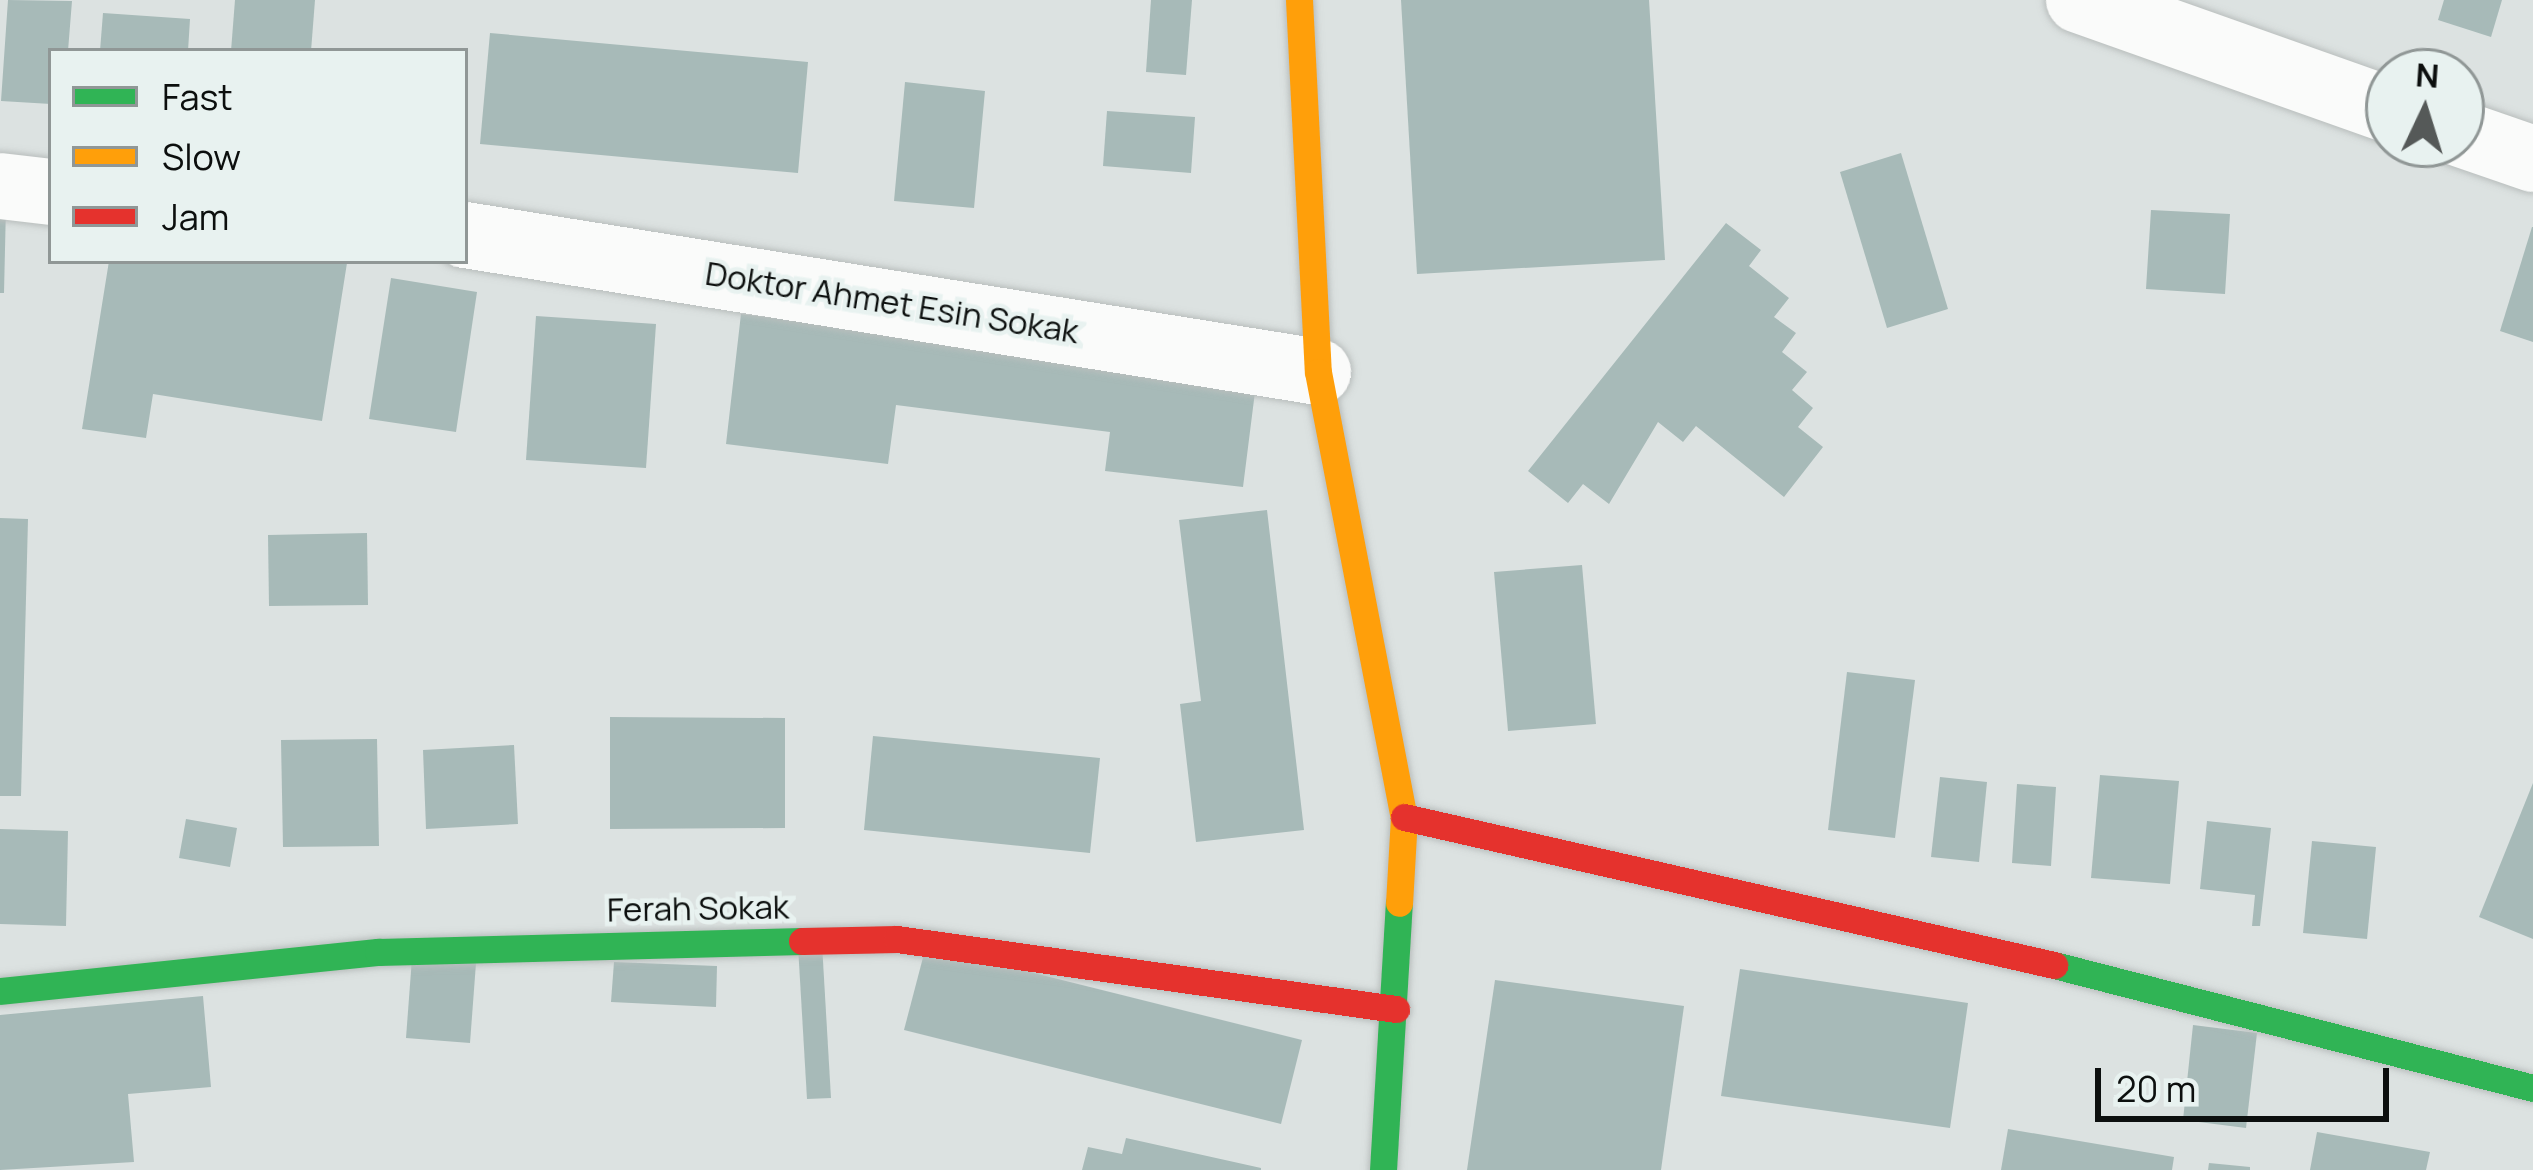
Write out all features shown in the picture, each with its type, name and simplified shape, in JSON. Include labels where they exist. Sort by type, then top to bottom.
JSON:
[{"type":"street","points":[[1299,0],[1318,372],[1404,817],[1383,1170]]},
{"type":"street","points":[[2079,0],[2172,19],[2365,100]]},
{"type":"street","points":[[2485,142],[2533,159]]},
{"type":"street","points":[[0,186],[48,192]]},
{"type":"street","name":"Doktor Ahmet Esin Sokak","points":[[468,235],[1318,372]]},
{"type":"street","points":[[1404,817],[2302,1021],[2533,1088]]},
{"type":"street","name":"Ferah Sokak","points":[[0,991],[378,952],[897,939],[1396,1009]]},
{"type":"building","points":[[8,0],[72,1],[68,48],[48,48],[48,104],[1,101]]},
{"type":"building","points":[[235,0],[315,0],[311,48],[231,48]]},
{"type":"building","points":[[1151,0],[1192,0],[1186,75],[1146,72]]},
{"type":"building","points":[[1401,0],[1649,0],[1665,260],[1417,274]]},
{"type":"building","points":[[2444,0],[2502,0],[2491,37],[2438,20]]},
{"type":"building","points":[[103,13],[190,19],[188,48],[100,48]]},
{"type":"building","points":[[490,33],[808,62],[798,173],[480,144]]},
{"type":"building","points":[[905,82],[985,91],[974,208],[894,201]]},
{"type":"building","points":[[1107,111],[1195,117],[1191,173],[1103,166]]},
{"type":"building","points":[[1901,153],[1948,309],[1887,328],[1840,172]]},
{"type":"building","points":[[0,206],[6,206],[4,293],[0,293]]},
{"type":"building","points":[[2151,210],[2230,214],[2225,294],[2146,289]]},
{"type":"building","points":[[1726,223],[1761,250],[1749,266],[1789,298],[1774,317],[1796,333],[1782,352],[1807,372],[1792,390],[1813,408],[1798,427],[1823,447],[1784,497],[1696,426],[1683,442],[1658,422],[1609,504],[1583,484],[1568,503],[1528,471]]},
{"type":"building","points":[[2533,227],[2533,342],[2500,331]]},
{"type":"building","points":[[109,264],[347,264],[322,421],[153,394],[146,438],[82,429]]},
{"type":"building","points":[[391,278],[477,292],[456,432],[369,419]]},
{"type":"building","points":[[741,314],[1257,376],[1243,487],[1105,471],[1110,432],[896,405],[888,464],[726,444]]},
{"type":"building","points":[[536,316],[656,324],[646,468],[526,460]]},
{"type":"building","points":[[1267,510],[1304,830],[1196,842],[1180,704],[1201,701],[1179,520]]},
{"type":"building","points":[[0,518],[28,519],[21,796],[0,796]]},
{"type":"building","points":[[367,533],[368,605],[269,606],[268,535]]},
{"type":"building","points":[[1582,565],[1596,724],[1508,731],[1494,572]]},
{"type":"building","points":[[1847,672],[1915,680],[1895,838],[1828,830]]},
{"type":"building","points":[[610,717],[785,718],[785,828],[610,829]]},
{"type":"building","points":[[873,736],[1100,758],[1090,853],[864,830]]},
{"type":"building","points":[[377,739],[379,846],[283,847],[281,740]]},
{"type":"building","points":[[514,745],[518,824],[426,829],[423,750]]},
{"type":"building","points":[[2100,775],[2179,781],[2170,884],[2091,878]]},
{"type":"building","points":[[1940,777],[1987,782],[1979,862],[1931,857]]},
{"type":"building","points":[[2533,783],[2533,939],[2479,917]]},
{"type":"building","points":[[2017,784],[2056,787],[2051,866],[2012,863]]},
{"type":"building","points":[[186,819],[237,828],[230,867],[179,858]]},
{"type":"building","points":[[2207,821],[2271,828],[2260,926],[2252,926],[2255,895],[2200,889]]},
{"type":"building","points":[[0,829],[68,831],[66,926],[0,924]]},
{"type":"building","points":[[2312,841],[2376,847],[2367,939],[2303,933]]},
{"type":"building","points":[[822,944],[831,1098],[807,1099],[798,946]]},
{"type":"building","points":[[926,946],[1302,1040],[1281,1124],[904,1030]]},
{"type":"building","points":[[412,958],[476,963],[470,1043],[406,1038]]},
{"type":"building","points":[[614,962],[717,966],[716,1007],[611,1002]]},
{"type":"building","points":[[1740,969],[1968,1003],[1950,1128],[1721,1096]]},
{"type":"building","points":[[1495,980],[1684,1006],[1661,1170],[1467,1170]]},
{"type":"building","points":[[203,996],[211,1087],[128,1094],[134,1162],[0,1170],[0,1015]]},
{"type":"building","points":[[2193,1025],[2257,1033],[2246,1128],[2183,1120]]},
{"type":"building","points":[[2008,1129],[2174,1157],[2172,1170],[2001,1170]]},
{"type":"building","points":[[2317,1132],[2430,1152],[2426,1170],[2310,1170]]},
{"type":"building","points":[[1126,1138],[1261,1170],[1082,1170],[1088,1147],[1122,1154]]},
{"type":"building","points":[[2209,1163],[2250,1167],[2250,1170],[2208,1170]]},
{"type":"traffic: fast","points":[[1383,1170],[1399,903]]},
{"type":"traffic: fast","points":[[0,991],[378,952],[802,941]]},
{"type":"traffic: fast","points":[[2054,965],[2533,1088]]},
{"type":"traffic: slow","points":[[1299,0],[1318,372],[1404,817],[1399,903]]},
{"type":"traffic: jam","points":[[1404,817],[2054,965]]},
{"type":"traffic: jam","points":[[802,941],[897,939],[1396,1009]]}]
